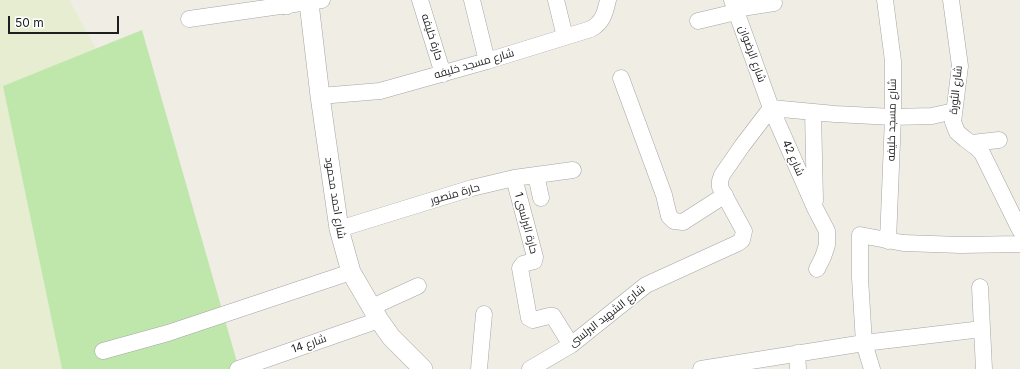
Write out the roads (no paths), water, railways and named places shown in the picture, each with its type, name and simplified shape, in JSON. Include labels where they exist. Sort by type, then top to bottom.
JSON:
[{"type":"street","name":"حارة خليفه","points":[[420,0],[443,74]]},
{"type":"street","points":[[472,0],[487,61]]},
{"type":"street","points":[[556,0],[565,36]]},
{"type":"street","name":"شارع مسجد خليفه","points":[[320,96],[380,91],[487,61],[596,26],[604,17],[608,0]]},
{"type":"street","name":"شارع مسجد خليفه","points":[[885,0],[893,61],[893,116],[888,241]]},
{"type":"street","name":"شارع الثورة","points":[[951,0],[960,66],[953,122],[957,132],[972,143],[982,154],[1020,230]]},
{"type":"street","points":[[189,19],[285,2],[316,1]]},
{"type":"street","name":"شارع احمد محمود","points":[[316,1],[320,96],[339,229],[351,272],[391,337],[423,369]]},
{"type":"street","points":[[698,21],[734,7],[774,3]]},
{"type":"street","name":"شارع الرضوان","points":[[734,7],[772,108]]},
{"type":"street","points":[[621,78],[664,195],[669,216],[674,221],[683,222],[722,191],[720,181],[722,175],[742,146],[772,108],[813,112],[893,116],[932,116],[954,111]]},
{"type":"street","name":"شارع 42","points":[[772,108],[815,208],[827,231],[827,245],[817,269]]},
{"type":"street","name":"شارع 42","points":[[813,112],[815,208]]},
{"type":"street","points":[[972,143],[999,140]]},
{"type":"street","name":"حارة منصور","points":[[339,229],[472,188],[514,178],[573,170]]},
{"type":"street","points":[[536,175],[542,198]]},
{"type":"street","name":"حارة البرلسى 1","points":[[514,178],[535,257],[534,261],[523,264],[520,268],[529,318],[533,320],[553,316],[570,345]]},
{"type":"street","name":"شارع الشهيد البرلسى","points":[[530,369],[570,345],[646,286],[742,240],[744,231],[722,191]]},
{"type":"street","points":[[872,369],[864,343],[860,278],[860,235],[903,243],[961,245],[1020,244]]},
{"type":"street","points":[[103,351],[168,333],[351,272]]},
{"type":"street","name":"شارع 14","points":[[243,368],[376,314],[418,286]]},
{"type":"street","points":[[980,288],[984,369]]},
{"type":"street","points":[[479,369],[484,314]]},
{"type":"street","points":[[701,369],[798,361],[864,343],[982,329]]}]
